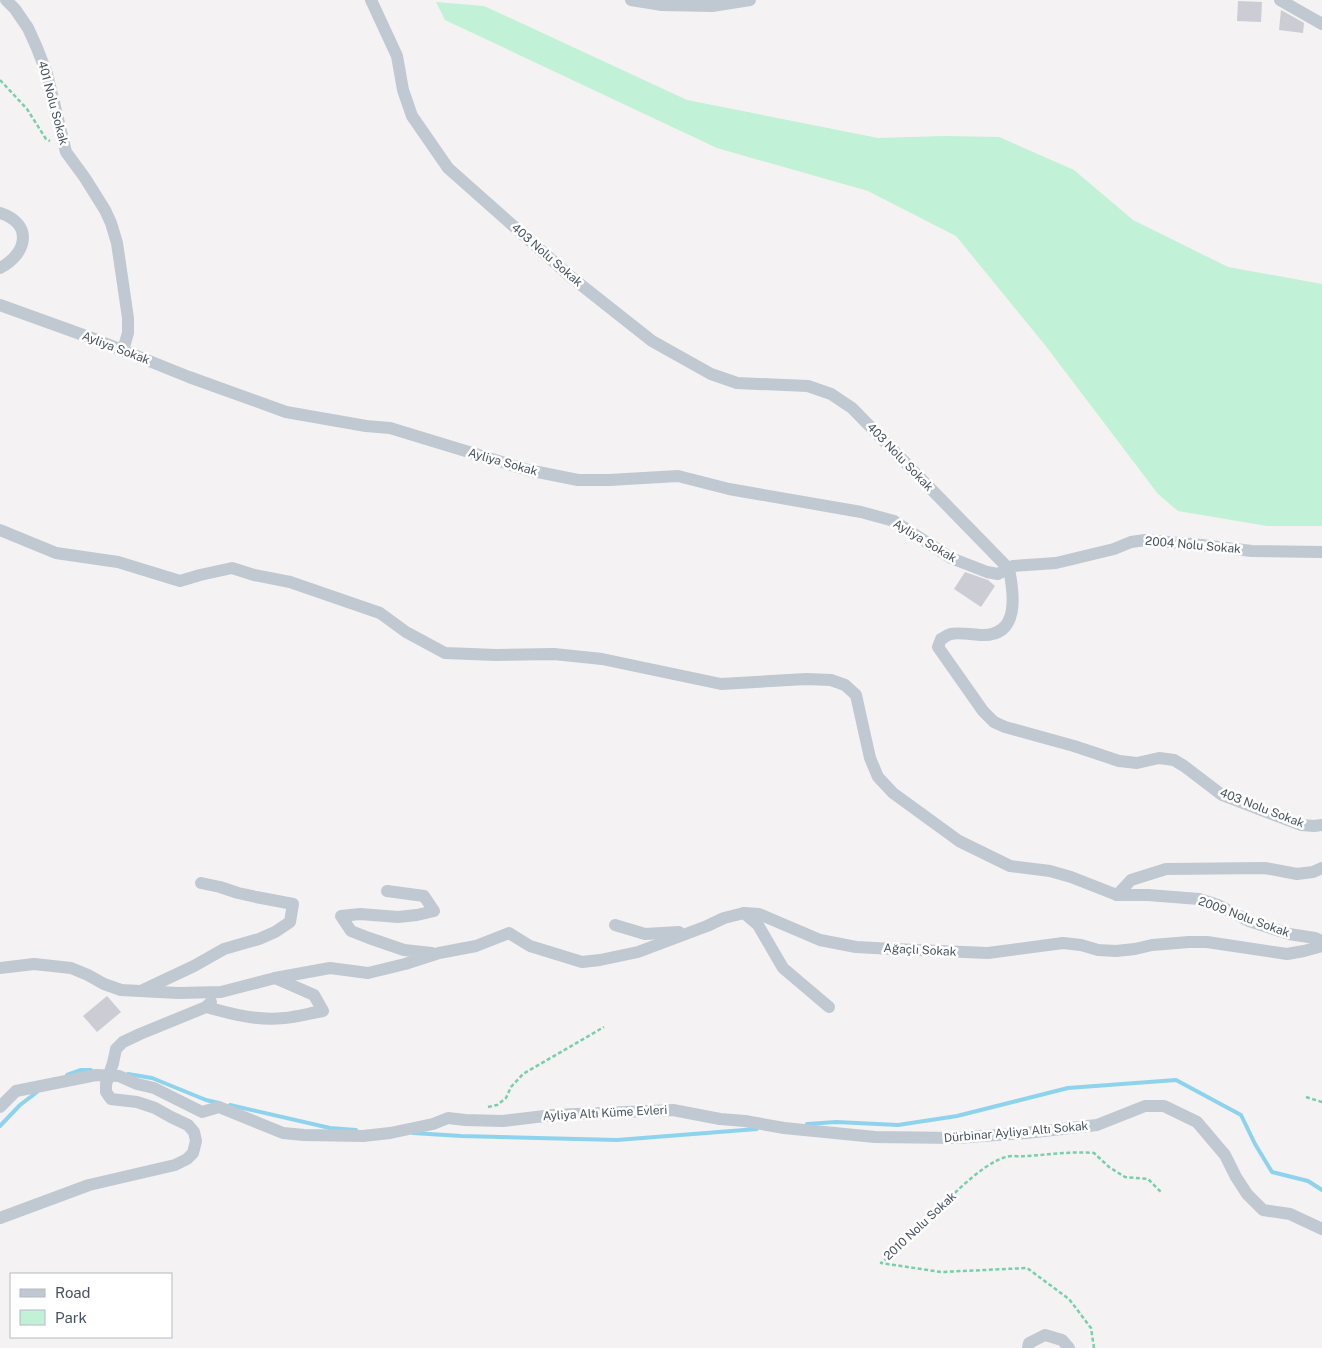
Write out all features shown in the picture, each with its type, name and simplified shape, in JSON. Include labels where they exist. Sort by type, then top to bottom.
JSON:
[{"type":"street","name":"401 Nolu Sokak","points":[[6,0],[15,9],[28,28],[37,48],[46,74],[66,152],[85,178],[111,223],[128,318],[128,333],[122,350]]},
{"type":"street","name":"403 Nolu Sokak","points":[[371,0],[397,56],[403,90],[412,116],[448,168],[571,277],[652,341],[711,374],[737,383],[808,386],[830,394],[852,408],[1009,569],[1012,590],[1010,622],[998,633],[985,635],[952,633],[941,640],[938,647],[983,711],[994,722],[1004,727],[1074,746],[1119,761],[1137,763],[1159,758],[1174,760],[1222,795],[1301,825],[1322,825]]},
{"type":"street","points":[[631,0],[662,5],[712,6],[750,0]]},
{"type":"street","points":[[1280,0],[1322,24]]},
{"type":"street","points":[[0,213],[19,223],[23,236],[17,254],[0,268]]},
{"type":"street","name":"Ayliya Sokak","points":[[0,305],[286,412],[366,426],[390,428],[528,470],[578,480],[678,476],[729,489],[861,512],[894,521],[951,558],[987,572],[998,574],[1009,569]]},
{"type":"street","name":"2009 Nolu Sokak","points":[[0,530],[56,552],[118,562],[180,581],[232,568],[254,576],[290,582],[380,613],[406,632],[445,653],[496,655],[554,654],[602,659],[721,684],[806,679],[831,680],[845,685],[856,696],[870,758],[878,776],[893,793],[959,841],[1010,866],[1050,871],[1117,895],[1148,895],[1199,900],[1218,905],[1257,924],[1289,934],[1322,941]]},
{"type":"street","name":"2004 Nolu Sokak","points":[[1009,569],[1013,566],[1056,563],[1114,549],[1131,542],[1145,540],[1252,551],[1322,552]]},
{"type":"street","points":[[1117,895],[1131,880],[1166,870],[1265,868],[1297,874],[1313,872],[1322,868]]},
{"type":"street","points":[[140,991],[194,966],[224,949],[259,939],[275,932],[290,922],[293,904],[201,884]]},
{"type":"street","points":[[387,892],[424,896],[434,911],[398,917],[360,914],[341,916],[351,931],[404,950],[439,954]]},
{"type":"street","points":[[744,913],[758,924],[783,968],[829,1007]]},
{"type":"street","name":"Ağaçlı Sokak","points":[[0,968],[34,964],[71,968],[121,990],[178,993],[222,992],[275,978],[330,968],[368,973],[476,946],[509,933],[530,946],[582,962],[638,952],[724,918],[744,913],[759,914],[820,940],[856,947],[988,953],[1063,943],[1081,945],[1098,950],[1116,951],[1170,943],[1207,942],[1287,954],[1322,946]]},
{"type":"street","points":[[615,925],[645,934],[690,932]]},
{"type":"street","points":[[206,1008],[249,1018],[268,1019],[286,1018],[323,1010],[314,995],[275,978]]},
{"type":"street","points":[[0,1218],[89,1185],[175,1165],[187,1159],[193,1153],[196,1141],[194,1132],[188,1125],[154,1108],[137,1102],[111,1099],[106,1092],[106,1084],[116,1049],[123,1042],[206,1008],[222,992]]},
{"type":"street","name":"Ayliya Altı Küme Evleri","points":[[0,1107],[16,1091],[96,1075],[120,1076],[137,1084],[154,1088],[202,1112],[219,1107],[283,1133],[304,1135],[363,1136],[390,1133],[433,1124],[448,1118],[503,1121],[553,1115],[673,1110],[745,1121]]},
{"type":"street","name":"Dürbinar Ayliya Altı Sokak","points":[[745,1121],[784,1128],[875,1137],[956,1138],[1097,1125],[1145,1106],[1164,1106],[1196,1122],[1224,1155],[1247,1194],[1263,1210],[1290,1214],[1322,1229]]},
{"type":"street","points":[[1028,1348],[1029,1343],[1045,1335],[1062,1340],[1069,1348]]},
{"type":"path","points":[[0,80],[27,109],[46,138],[66,152]]},
{"type":"path","points":[[465,1120],[482,1108],[497,1105],[506,1098],[511,1087],[523,1074],[604,1028]]},
{"type":"path","points":[[1306,1097],[1322,1102]]},
{"type":"path","name":"2010 Nolu Sokak","points":[[1094,1348],[1091,1328],[1069,1299],[1027,1268],[942,1272],[880,1263],[916,1232],[978,1172],[1006,1156],[1076,1152],[1094,1153],[1109,1168],[1125,1177],[1148,1179],[1161,1192]]},
{"type":"green space","points":[[436,2],[484,6],[687,100],[878,138],[999,137],[1074,170],[1133,220],[1228,267],[1322,284],[1322,526],[1267,526],[1178,511],[1158,494],[1045,345],[956,236],[868,191],[717,148],[445,20]]},
{"type":"building","points":[[1238,1],[1262,2],[1261,22],[1237,21]]},
{"type":"building","points":[[1281,10],[1304,23],[1303,33],[1279,30]]},
{"type":"building","points":[[965,572],[988,580],[995,586],[981,607],[954,589]]},
{"type":"building","points":[[107,996],[121,1012],[97,1032],[83,1016]]},
{"type":"waterway","points":[[67,1075],[81,1070],[91,1070]]},
{"type":"waterway","points":[[128,1074],[152,1078],[206,1100],[219,1103]]},
{"type":"waterway","points":[[807,1124],[836,1122],[898,1125],[957,1116],[1068,1088],[1176,1080],[1241,1115],[1255,1144],[1272,1172],[1308,1181],[1322,1190]]},
{"type":"waterway","points":[[0,1126],[20,1105],[37,1092]]},
{"type":"waterway","points":[[230,1105],[330,1128],[356,1130]]},
{"type":"waterway","points":[[413,1133],[617,1140],[757,1129]]}]
